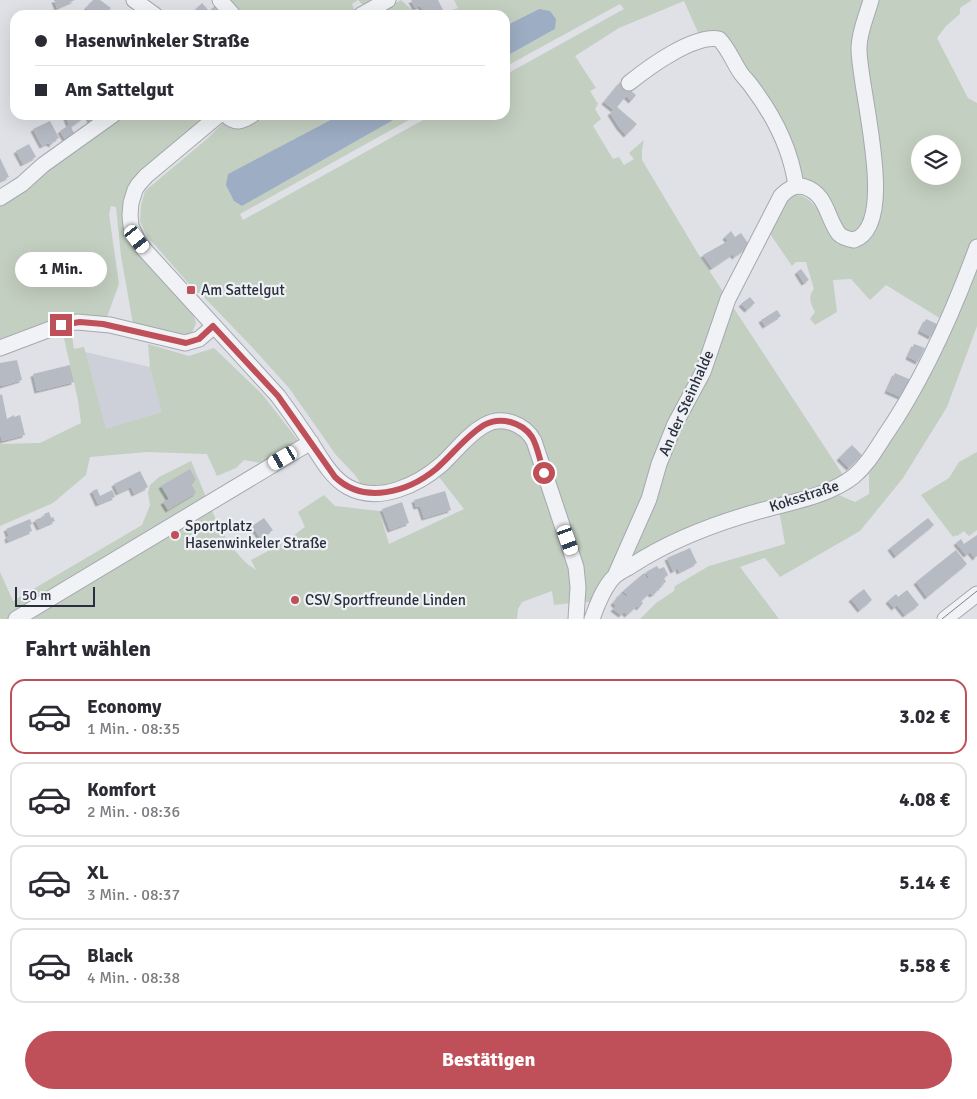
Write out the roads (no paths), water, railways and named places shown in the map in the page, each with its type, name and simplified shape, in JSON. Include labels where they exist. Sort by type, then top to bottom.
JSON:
[{"type":"street","points":[[134,0],[148,10]]},
{"type":"street","points":[[220,0],[229,10]]},
{"type":"street","points":[[370,10],[388,0]]},
{"type":"street","points":[[629,83],[659,60],[705,39],[719,39],[740,73],[766,107],[785,142],[793,167],[796,186],[806,188],[817,194],[823,201],[838,233],[843,237],[854,240],[867,231],[873,213],[876,179],[859,47],[871,0]]},
{"type":"street","points":[[0,198],[22,184],[43,165],[106,120]]},
{"type":"street","points":[[213,120],[146,176],[135,190],[131,203],[130,218],[135,236],[143,248],[278,396],[331,472],[340,481],[355,490],[376,494],[404,487],[429,474],[485,425],[506,421],[522,427],[534,441],[572,551],[578,577],[576,619]]},
{"type":"street","name":"An der Steinhalde","points":[[615,576],[649,500],[659,464],[675,424],[702,372],[728,299],[777,202],[788,189],[796,186]]},
{"type":"street","name":"Koksstraße","points":[[592,619],[601,596],[615,576],[646,557],[690,536],[762,510],[788,504],[833,488],[846,482],[866,465],[896,420],[929,359],[960,292],[977,247]]},
{"type":"street","points":[[0,348],[64,324],[91,327],[110,325],[142,337],[189,342],[202,338],[213,326]]},
{"type":"street","points":[[16,619],[311,442]]},
{"type":"street","points":[[945,619],[977,594]]},
{"type":"water","points":[[539,9],[550,11],[556,19],[555,29],[510,54],[510,24]]},
{"type":"water","points":[[331,120],[393,120],[242,206],[234,201],[226,185],[228,174]]},
{"type":"tram line","points":[[942,619],[977,591]]},
{"type":"place","name":"Am Sattelgut","points":[[191,290]]},
{"type":"place","name":"Sportplatz Hasenwinkeler Straße","points":[[175,535]]},
{"type":"place","name":"CSV Sportfreunde Linden","points":[[295,600]]}]
